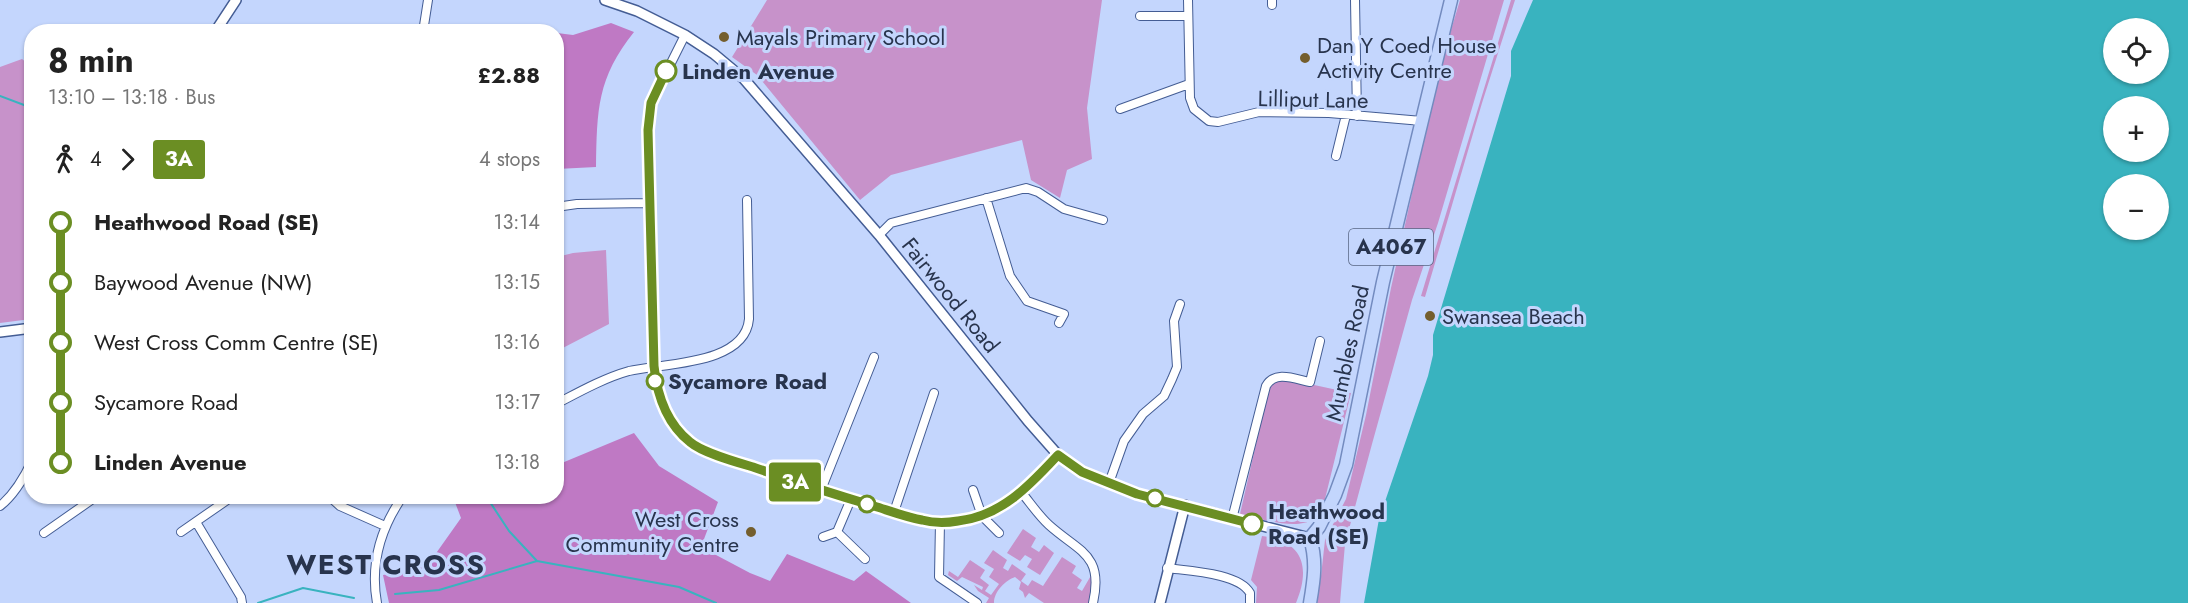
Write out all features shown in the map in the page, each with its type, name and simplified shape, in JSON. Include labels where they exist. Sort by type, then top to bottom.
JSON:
[{"type":"main road","name":"Mumbles Road","points":[[1310,538],[1319,527],[1335,495],[1346,465],[1383,282],[1451,0]]},
{"type":"main road","points":[[1310,538],[1315,552],[1315,574],[1310,603]]},
{"type":"street","points":[[220,24],[236,0]]},
{"type":"street","points":[[424,24],[428,0]]},
{"type":"street","name":"Fairwood Road","points":[[605,0],[637,11],[685,35],[714,54],[759,94],[879,235],[1028,421],[1058,455],[1082,472],[1137,494],[1310,538]]},
{"type":"street","name":"Lilliput Lane","points":[[1188,0],[1190,98],[1194,110],[1209,121],[1218,122],[1259,112],[1346,115],[1422,121]]},
{"type":"street","points":[[1355,0],[1357,116]]},
{"type":"street","points":[[1140,16],[1188,16]]},
{"type":"street","points":[[685,35],[651,103],[648,130],[654,366],[656,388],[671,422],[691,443],[721,456],[923,521],[958,521],[981,516],[1001,507],[1022,493],[1058,455]]},
{"type":"street","points":[[1120,110],[1189,84]]},
{"type":"street","points":[[1336,156],[1346,115]]},
{"type":"street","points":[[879,235],[891,224],[1026,188],[1038,192],[1064,209],[1103,220]]},
{"type":"street","points":[[986,198],[1010,276],[1027,301],[1064,314],[1059,323]]},
{"type":"street","points":[[564,400],[627,372],[719,354],[737,342],[746,332],[748,319],[747,200]]},
{"type":"street","points":[[564,206],[650,203]]},
{"type":"street","points":[[1109,483],[1124,441],[1143,414],[1164,396],[1177,367],[1174,321],[1180,304]]},
{"type":"street","points":[[0,333],[24,329]]},
{"type":"street","points":[[1232,519],[1266,386],[1271,379],[1278,376],[1313,383],[1320,342]]},
{"type":"street","points":[[821,490],[874,357]]},
{"type":"street","points":[[894,512],[934,393]]},
{"type":"street","points":[[0,506],[24,476]]},
{"type":"street","points":[[973,490],[981,516],[999,533]]},
{"type":"street","points":[[1022,493],[1047,524],[1084,552],[1092,562],[1096,573],[1093,603]]},
{"type":"street","points":[[824,537],[837,532],[851,499]]},
{"type":"street","points":[[44,533],[86,504]]},
{"type":"street","points":[[181,532],[222,504]]},
{"type":"street","points":[[338,504],[385,526]]},
{"type":"street","points":[[377,603],[374,566],[385,526],[398,504]]},
{"type":"street","points":[[1160,603],[1167,568],[1185,505]]},
{"type":"street","points":[[196,522],[241,597],[242,603]]},
{"type":"street","points":[[940,522],[939,577],[976,603]]},
{"type":"street","points":[[837,532],[865,559]]},
{"type":"street","points":[[1167,568],[1215,575],[1242,583],[1250,593],[1250,603]]},
{"type":"shaded area","points":[[767,0],[1102,0],[1087,108],[1092,159],[1067,170],[1060,198],[1031,180],[1022,140],[891,175],[860,200],[757,75],[732,57]]},
{"type":"shaded area","points":[[1460,0],[1504,0],[1438,223],[1412,300],[1372,444],[1345,544],[1340,603],[1315,603],[1325,540],[1346,499],[1440,67]]},
{"type":"shaded area","points":[[1511,0],[1515,0],[1425,297],[1421,296]]},
{"type":"shaded area","points":[[1533,0],[2188,0],[2188,603],[1364,603],[1379,519],[1428,376],[1433,355],[1433,335],[1511,76],[1511,51]]},
{"type":"shaded area","points":[[611,23],[634,32],[613,64],[606,80],[597,128],[596,167],[564,169],[564,34],[573,35]]},
{"type":"shaded area","points":[[22,59],[24,61],[24,320],[0,323],[0,67]]},
{"type":"shaded area","points":[[606,250],[609,324],[564,347],[564,255]]},
{"type":"shaded area","points":[[1282,378],[1351,393],[1324,503],[1313,519],[1297,524],[1240,514],[1269,387]]},
{"type":"shaded area","points":[[634,433],[659,466],[718,502],[701,547],[770,581],[787,554],[854,581],[866,571],[911,603],[389,603],[383,575],[427,566],[461,518],[456,504],[564,504],[564,462]]},
{"type":"shaded area","points":[[1023,529],[1036,538],[1031,547],[1039,552],[1044,545],[1054,553],[1040,575],[1027,567],[1032,559],[1025,555],[1020,561],[1007,553]]},
{"type":"shaded area","points":[[1262,536],[1287,544],[1300,558],[1303,578],[1296,603],[1256,603],[1257,587],[1251,580]]},
{"type":"shaded area","points":[[993,550],[1007,560],[1003,568],[1008,571],[1012,564],[1026,574],[1021,581],[1028,586],[1032,580],[1043,586],[1062,557],[1076,566],[1072,573],[1082,580],[1077,588],[1082,591],[1093,572],[1091,603],[1044,603],[1029,593],[1025,598],[1019,589],[1021,582],[1015,577],[1001,587],[994,603],[986,603],[989,598],[978,591],[974,585],[982,590],[983,587],[962,577],[957,581],[948,575],[949,571],[958,577],[970,560],[985,570],[980,578],[989,585],[985,591],[991,595],[999,584],[989,577],[994,569],[984,563]]},
{"type":"waterway","points":[[0,96],[24,105]]},
{"type":"waterway","points":[[491,504],[509,531],[537,561]]},
{"type":"waterway","points":[[395,594],[439,590],[537,561],[679,587],[716,603]]},
{"type":"waterway","points":[[258,603],[303,588],[354,598]]},
{"type":"bus line","name":"3A","points":[[666,71],[651,103],[648,130],[654,366],[656,388],[662,405],[671,422],[691,443],[721,456],[805,485],[923,521],[958,521],[981,516],[1001,507],[1022,493],[1058,455],[1082,472],[1137,494],[1252,524]]},
{"type":"place","name":"Mayals Primary School","points":[[724,37]]},
{"type":"place","name":"Dan Y Coed House Activity Centre","points":[[1305,58]]},
{"type":"place","name":"Linden Avenue","points":[[666,71]]},
{"type":"place","name":"Swansea Beach","points":[[1430,316]]},
{"type":"place","name":"Sycamore Road","points":[[655,381]]},
{"type":"place","name":"Heathwood Road (SE)","points":[[1252,524]]},
{"type":"place","name":"West Cross Community Centre","points":[[751,532]]},
{"type":"district","name":"WEST CROSS","points":[[386,564]]}]
